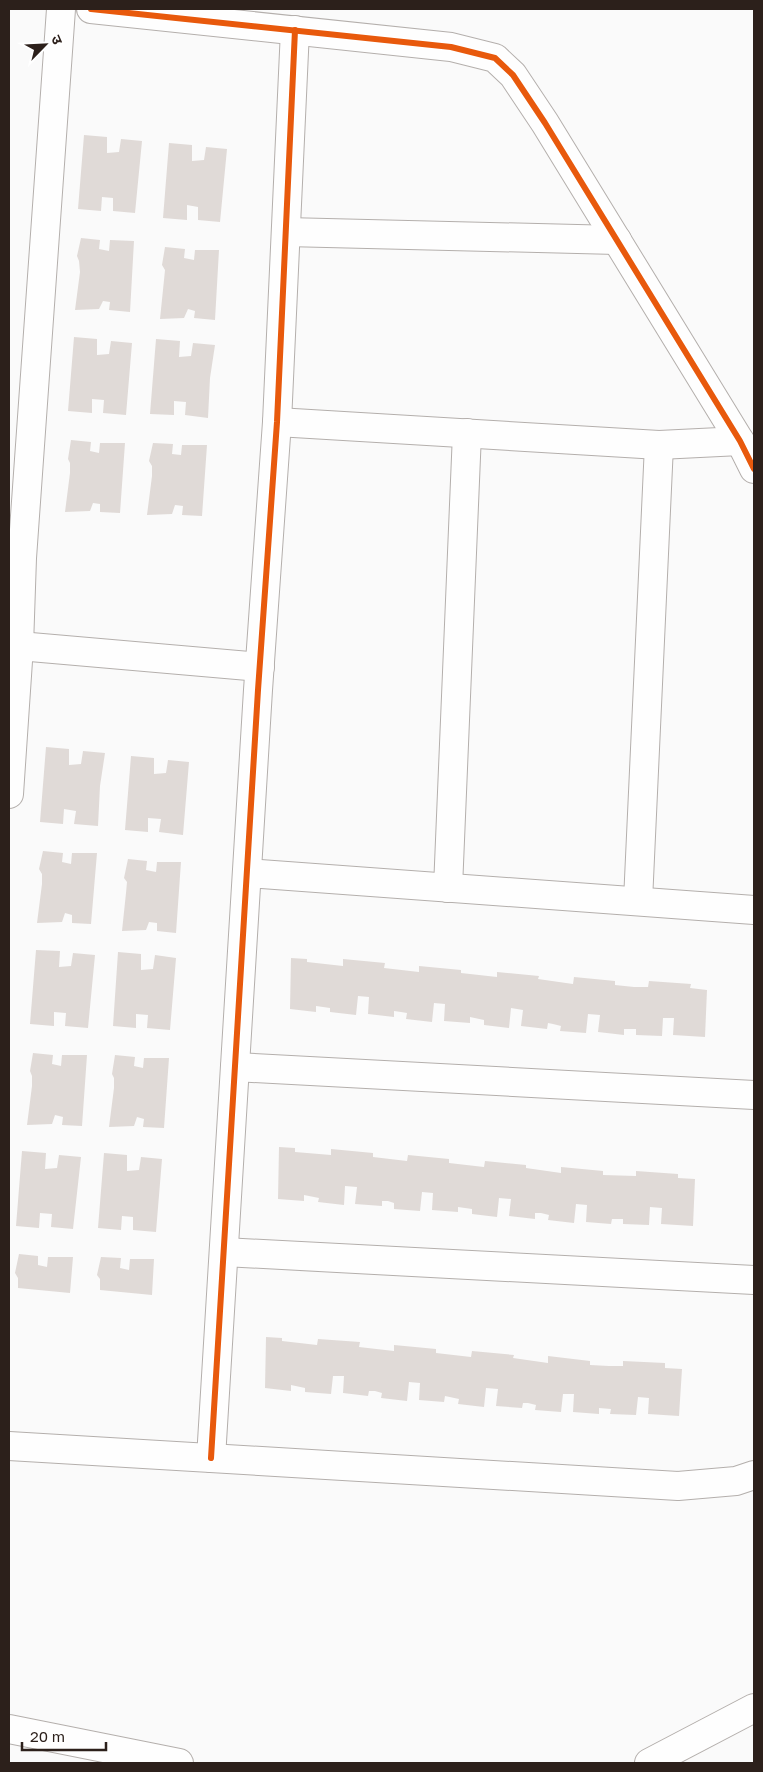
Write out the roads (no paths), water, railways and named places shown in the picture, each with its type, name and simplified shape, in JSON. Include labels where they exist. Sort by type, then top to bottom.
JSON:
[{"type":"street","points":[[9,794],[11,732],[19,646],[15,558],[61,9]]},
{"type":"street","points":[[92,9],[451,47],[495,58],[513,74],[545,123],[740,441],[754,469]]},
{"type":"street","points":[[211,1458],[260,667],[278,422],[295,30]]},
{"type":"street","points":[[286,232],[617,240]]},
{"type":"street","points":[[278,422],[659,444],[740,441]]},
{"type":"street","points":[[448,888],[467,433]]},
{"type":"street","points":[[638,901],[659,444]]},
{"type":"street","points":[[19,646],[260,667]]},
{"type":"street","points":[[247,873],[754,910]]},
{"type":"street","points":[[235,1067],[754,1096]]},
{"type":"street","points":[[224,1252],[754,1280]]},
{"type":"street","points":[[9,1446],[678,1486],[736,1481],[754,1475]]},
{"type":"street","points":[[649,1763],[754,1708]]},
{"type":"street","points":[[9,1728],[179,1763]]}]
